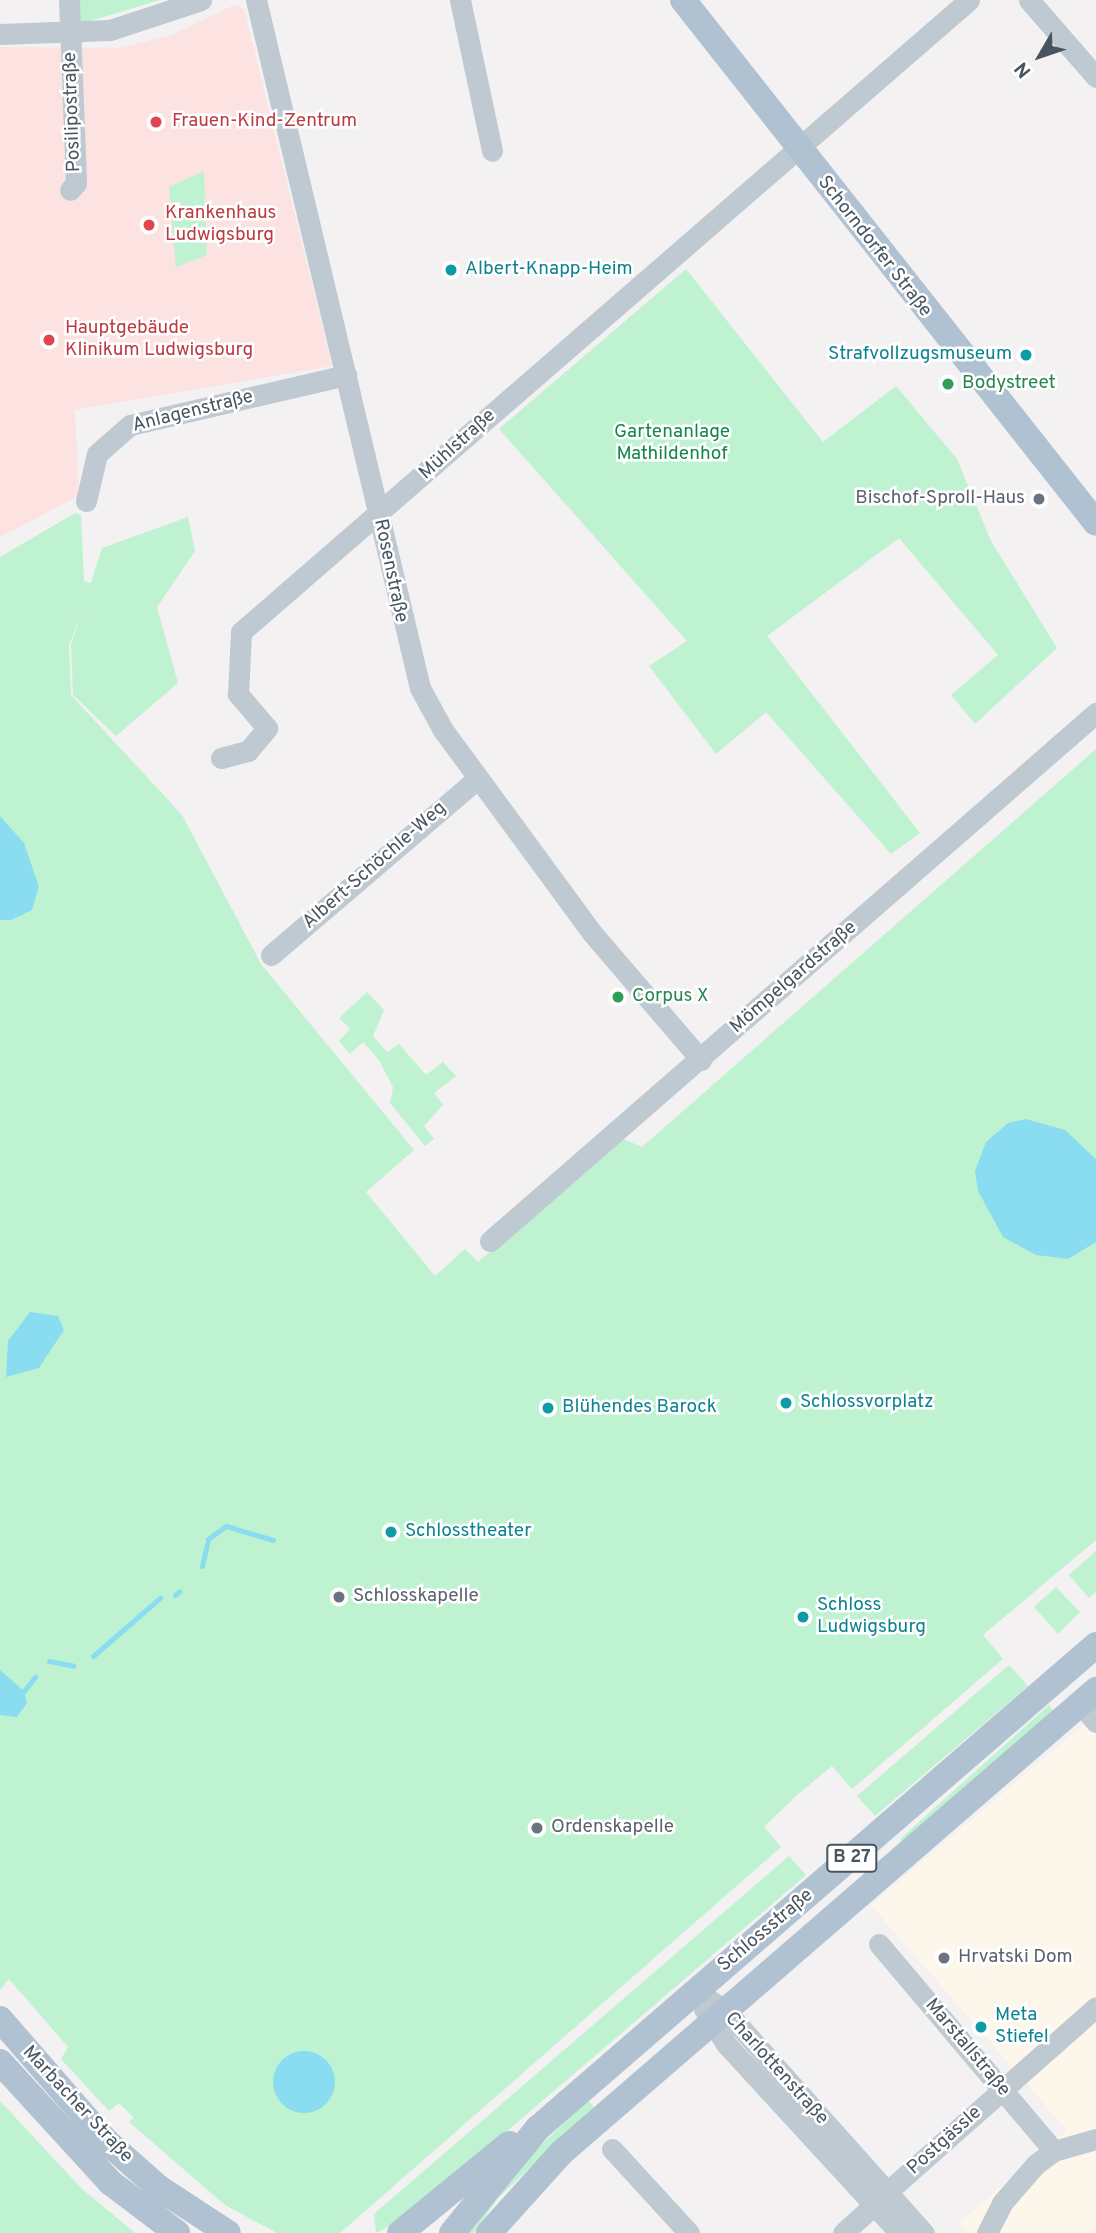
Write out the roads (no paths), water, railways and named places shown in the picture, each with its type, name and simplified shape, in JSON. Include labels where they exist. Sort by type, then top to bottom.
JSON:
[{"type":"main road","name":"Schorndorfer Straße","points":[[682,0],[1096,523]]},
{"type":"main road","name":"Schlossstraße","points":[[452,2233],[538,2128],[1096,1645]]},
{"type":"main road","name":"Schlossstraße","points":[[489,2233],[561,2153],[718,2017],[1091,1705]]},
{"type":"main road","name":"Marbacher Straße","points":[[0,2019],[107,2142],[159,2188],[228,2233]]},
{"type":"main road","name":"Marbacher Straße","points":[[0,2062],[111,2183],[177,2233]]},
{"type":"main road","points":[[400,2233],[494,2155],[538,2128]]},
{"type":"street","name":"Posilipostraße","points":[[69,0],[76,183],[70,190]]},
{"type":"street","points":[[0,34],[69,32],[132,26],[201,0]]},
{"type":"street","name":"Rosenstraße","points":[[256,0],[420,688],[478,778],[593,934],[701,1060]]},
{"type":"street","points":[[460,0],[492,151]]},
{"type":"street","name":"Mühlstraße","points":[[221,758],[248,751],[267,728],[239,694],[241,632],[379,516],[795,146],[969,0]]},
{"type":"street","points":[[1029,0],[1096,77]]},
{"type":"street","name":"Anlagenstraße","points":[[86,501],[97,454],[130,425],[346,375]]},
{"type":"street","name":"Mömpelgardstraße","points":[[490,1241],[701,1060],[1096,713]]},
{"type":"street","name":"Albert-Schöchle-Weg","points":[[271,955],[478,778]]},
{"type":"street","name":"Marstallstraße","points":[[879,1944],[1054,2151]]},
{"type":"street","name":"Charlottenstraße","points":[[695,1992],[880,2199],[924,2233]]},
{"type":"street","name":"Postgässle","points":[[843,2233],[1096,2007]]},
{"type":"street","points":[[987,2233],[1023,2177],[1054,2151],[1096,2139]]},
{"type":"street","points":[[612,2149],[689,2233]]},
{"type":"street","name":"Charlottenstraße","points":[[880,2199],[900,2233]]},
{"type":"water","points":[[0,816],[24,843],[39,887],[32,910],[11,920],[0,920]]},
{"type":"water","points":[[1026,1119],[1065,1130],[1096,1159],[1096,1242],[1068,1259],[1036,1255],[1003,1237],[978,1191],[975,1171],[986,1142],[1008,1123]]},
{"type":"water","points":[[30,1312],[58,1316],[64,1330],[39,1368],[6,1377],[8,1341]]},
{"type":"water","points":[[0,1670],[24,1691],[27,1703],[17,1717],[0,1715]]},
{"type":"water","points":[[298,2051],[310,2051],[326,2060],[333,2070],[333,2094],[326,2104],[310,2113],[298,2113],[287,2108],[278,2099],[273,2088],[273,2076],[278,2065],[287,2056]]},
{"type":"waterway","points":[[202,1566],[208,1539],[226,1526],[273,1540]]},
{"type":"waterway","points":[[175,1595],[180,1591]]},
{"type":"waterway","points":[[93,1656],[160,1598]]},
{"type":"waterway","points":[[49,1661],[74,1666]]},
{"type":"waterway","points":[[24,1691],[35,1677]]},
{"type":"place","name":"Frauen-Kind-Zentrum","points":[[156,122]]},
{"type":"place","name":"Krankenhaus Ludwigsburg","points":[[149,225]]},
{"type":"place","name":"Albert-Knapp-Heim","points":[[451,270]]},
{"type":"place","name":"Hauptgebäude Klinikum Ludwigsburg","points":[[49,340]]},
{"type":"place","name":"Strafvollzugsmuseum","points":[[1026,355]]},
{"type":"place","name":"Bodystreet","points":[[948,384]]},
{"type":"place","name":"Bischof-Sproll-Haus","points":[[1039,499]]},
{"type":"place","name":"Corpus X","points":[[618,997]]},
{"type":"place","name":"Schlossvorplatz","points":[[786,1403]]},
{"type":"place","name":"Blühendes Barock","points":[[548,1408]]},
{"type":"place","name":"Schlosstheater","points":[[391,1532]]},
{"type":"place","name":"Schlosskapelle","points":[[339,1597]]},
{"type":"place","name":"Schloss Ludwigsburg","points":[[803,1617]]},
{"type":"place","name":"Ordenskapelle","points":[[537,1828]]},
{"type":"place","name":"Hrvatski Dom","points":[[944,1958]]},
{"type":"place","name":"Meta Stiefel","points":[[981,2027]]},
{"type":"park label","name":"Gartenanlage Mathildenhof","points":[[672,444]]}]
